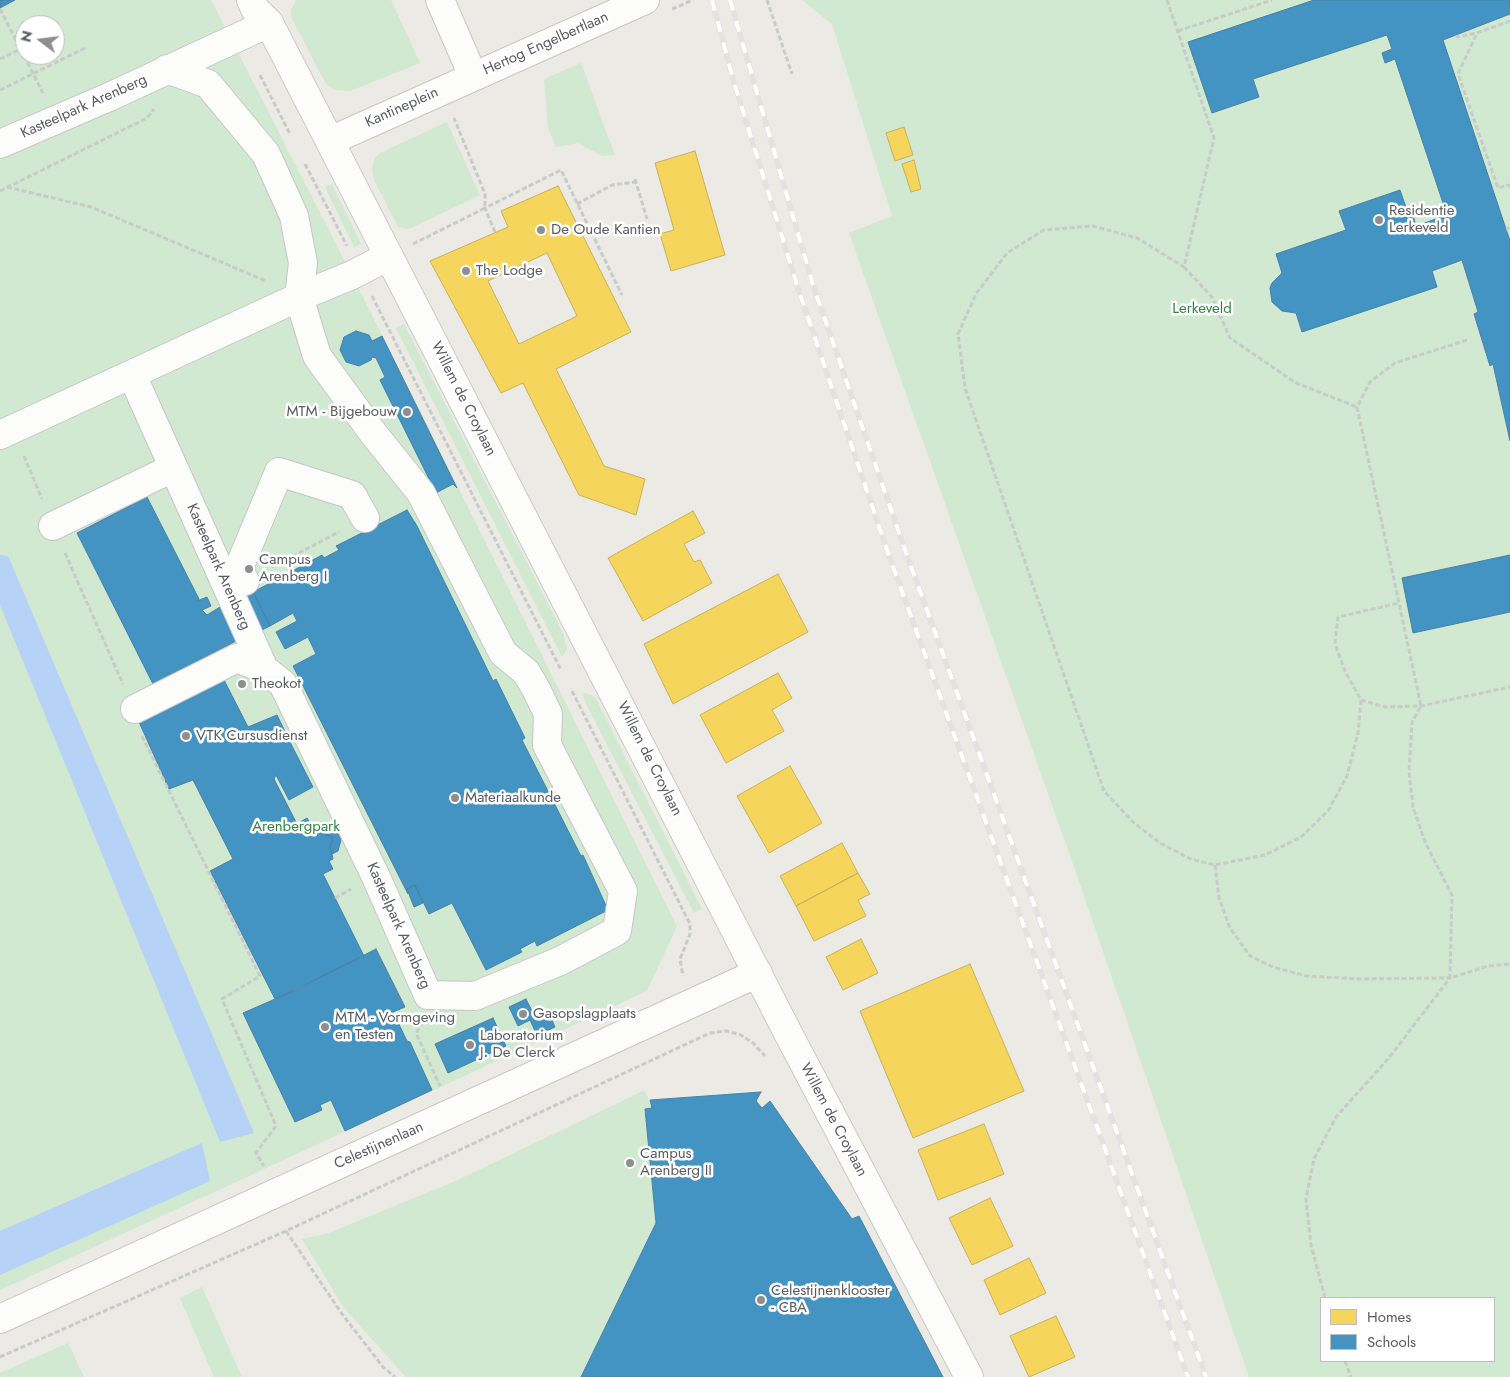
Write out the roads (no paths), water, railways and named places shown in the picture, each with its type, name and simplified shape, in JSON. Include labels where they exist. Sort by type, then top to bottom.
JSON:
[{"type":"street","name":"Willem de Croylaan","points":[[251,0],[255,8],[269,23],[758,973],[969,1377]]},
{"type":"street","points":[[440,0],[474,76]]},
{"type":"street","name":"Hertog Engelbertlaan","points":[[474,76],[645,0]]},
{"type":"street","name":"Kasteelpark Arenberg","points":[[0,144],[269,23]]},
{"type":"street","name":"Kasteelpark Arenberg","points":[[132,375],[264,669],[283,684],[376,877],[428,995],[475,996],[560,961],[617,931],[623,892],[547,744],[548,714],[536,690],[526,672],[503,653],[421,493],[373,433],[317,356],[299,297],[303,263],[294,216],[266,154],[208,84],[167,69]]},
{"type":"street","name":"Kantineplein","points":[[330,141],[474,76]]},
{"type":"street","points":[[6,432],[299,297],[360,272],[389,256]]},
{"type":"street","points":[[53,526],[173,468]]},
{"type":"street","points":[[244,581],[238,570],[279,472],[352,495],[365,518]]},
{"type":"street","points":[[135,709],[237,658],[264,669]]},
{"type":"street","name":"Celestijnenlaan","points":[[0,1319],[758,973]]},
{"type":"water","points":[[0,555],[8,556],[254,1133],[220,1142],[0,605]]},
{"type":"water","points":[[202,1143],[210,1181],[0,1275],[0,1231]]},
{"type":"railway","points":[[712,0],[733,79],[798,288],[888,553],[1188,1377]]},
{"type":"railway","points":[[730,0],[813,285],[904,547],[1206,1377]]},
{"type":"place","name":"Residentie Lerkeveld","points":[[1379,220]]},
{"type":"place","name":"De Oude Kantien","points":[[541,230]]},
{"type":"place","name":"The Lodge","points":[[466,271]]},
{"type":"place","name":"MTM - Bijgebouw","points":[[407,412]]},
{"type":"place","name":"Campus Arenberg I","points":[[249,569]]},
{"type":"place","name":"Theokot","points":[[242,684]]},
{"type":"place","name":"VTK Cursusdienst","points":[[186,736]]},
{"type":"place","name":"Materiaalkunde","points":[[455,798]]},
{"type":"place","name":"Gasopslagplaats","points":[[523,1014]]},
{"type":"place","name":"MTM - Vormgeving en Testen","points":[[325,1027]]},
{"type":"place","name":"Laboratorium J. De Clerck","points":[[470,1045]]},
{"type":"place","name":"Campus Arenberg II","points":[[630,1163]]},
{"type":"place","name":"Celestijnenklooster - CBA","points":[[761,1300]]},
{"type":"park label","name":"Lerkeveld","points":[[1202,309]]},
{"type":"park label","name":"Arenbergpark","points":[[296,827]]}]
